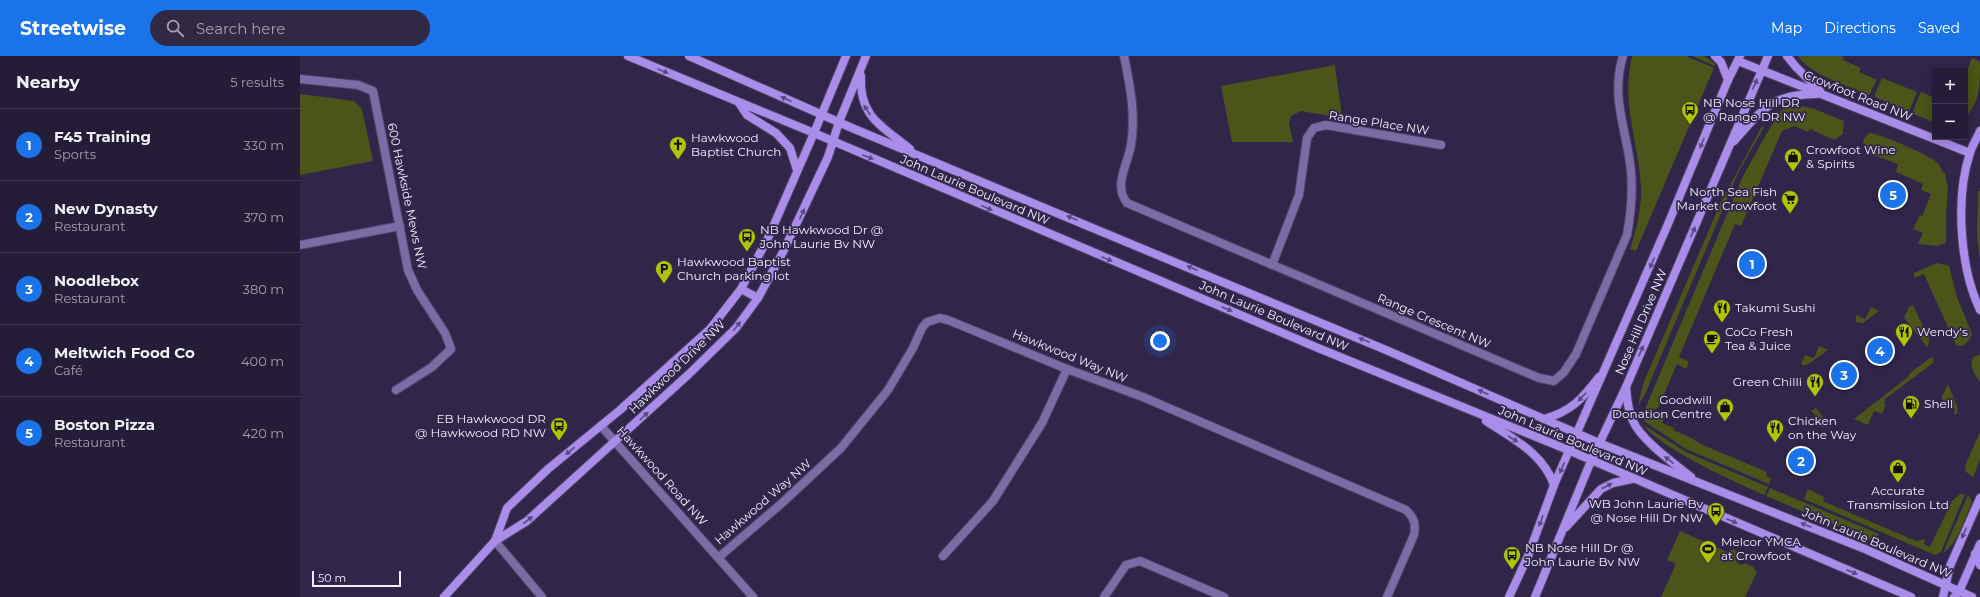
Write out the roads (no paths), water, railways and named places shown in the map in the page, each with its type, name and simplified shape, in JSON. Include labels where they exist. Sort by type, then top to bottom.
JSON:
[{"type":"main road","name":"John Laurie Boulevard NW","points":[[628,56],[814,133],[1054,237],[1569,451],[1911,597]]},
{"type":"main road","name":"John Laurie Boulevard NW","points":[[689,56],[839,122],[1386,350],[1577,434],[1865,549],[1944,584],[1956,594],[1972,597]]},
{"type":"main road","name":"Hawkwood Drive NW","points":[[495,541],[507,508],[548,469],[600,426],[710,329],[741,289],[769,236],[846,56]]},
{"type":"main road","points":[[866,56],[861,70],[860,89],[864,105],[873,119],[917,154]]},
{"type":"main road","points":[[1714,56],[1721,62],[1728,80]]},
{"type":"main road","name":"Nose Hill Drive NW","points":[[1534,597],[1591,461],[1626,387],[1768,56]]},
{"type":"main road","points":[[1787,56],[1796,67],[1824,94]]},
{"type":"main road","name":"Nose Hill Drive NW","points":[[1509,597],[1528,556],[1554,485],[1607,367],[1728,80],[1739,59]]},
{"type":"main road","name":"Crowfoot Road NW","points":[[1739,59],[1761,71],[1824,94],[1970,153]]},
{"type":"main road","name":"Hawkwood Drive NW","points":[[444,597],[495,541],[527,521],[615,443],[719,346],[736,328],[758,298],[784,252],[828,157],[839,122],[861,70]]},
{"type":"main road","points":[[1730,146],[1761,111],[1772,103],[1782,98],[1800,94],[1824,94]]},
{"type":"main road","points":[[739,103],[747,115],[776,133],[790,148],[797,170]]},
{"type":"main road","points":[[1980,131],[1970,153],[1965,174],[1961,221],[1970,278],[1980,310]]},
{"type":"main road","points":[[741,289],[758,298]]},
{"type":"main road","points":[[1544,419],[1569,410],[1583,397],[1607,367]]},
{"type":"main road","points":[[1626,387],[1628,406],[1633,422],[1654,448],[1700,484]]},
{"type":"main road","points":[[1468,410],[1526,447],[1538,457],[1550,472],[1554,485]]},
{"type":"main road","points":[[1561,534],[1601,489],[1612,483],[1632,479]]},
{"type":"main road","points":[[1943,597],[1944,584],[1950,566],[1980,498]]},
{"type":"main road","points":[[1956,594],[1980,544]]},
{"type":"main road","points":[[1975,554],[1980,565]]},
{"type":"street","name":"Range Crescent NW","points":[[1124,56],[1131,95],[1133,130],[1131,146],[1121,181],[1123,198],[1127,203],[1539,378],[1554,380],[1559,377],[1576,354],[1628,228],[1631,214],[1631,176],[1618,106],[1617,89],[1623,56]]},
{"type":"street","name":"600 Hawkside Mews NW","points":[[300,79],[358,85],[373,91],[408,270],[417,290],[445,333],[451,349],[432,367],[396,390]]},
{"type":"street","name":"Range Place NW","points":[[1272,265],[1299,195],[1307,138],[1314,128],[1326,125],[1441,145]]},
{"type":"street","points":[[300,245],[400,226]]},
{"type":"street","name":"Hawkwood Way NW","points":[[719,556],[782,503],[841,448],[888,390],[913,348],[922,328],[927,322],[940,318],[1067,369],[1143,397],[1406,510],[1413,517],[1416,526],[1387,597]]},
{"type":"street","points":[[943,556],[993,501],[1042,423],[1067,369]]},
{"type":"street","name":"Hawkwood Road NW","points":[[600,426],[719,556],[753,597]]},
{"type":"street","points":[[495,541],[542,597]]},
{"type":"street","points":[[1104,597],[1126,565],[1140,560],[1224,597]]},
{"type":"place","name":"NB Nose Hill DR @ Range DR NW","points":[[1690,125]]},
{"type":"place","name":"Hawkwood Baptist Church","points":[[678,160]]},
{"type":"place","name":"Crowfoot Wine & Spirits","points":[[1793,172]]},
{"type":"place","name":"Boston Pizza","points":[[1893,195]]},
{"type":"place","name":"North Sea Fish Market Crowfoot","points":[[1790,214]]},
{"type":"place","name":"NB Hawkwood Dr @ John Laurie Bv NW","points":[[747,252]]},
{"type":"place","name":"F45 Training","points":[[1752,264]]},
{"type":"place","name":"Hawkwood Baptist Church parking lot","points":[[664,284]]},
{"type":"place","name":"Takumi Sushi","points":[[1722,323]]},
{"type":"place","name":"Wendy's","points":[[1904,347]]},
{"type":"place","name":"Meltwich Food Co","points":[[1880,351]]},
{"type":"place","name":"CoCo Fresh Tea & Juice","points":[[1712,354]]},
{"type":"place","name":"Noodlebox","points":[[1844,375]]},
{"type":"place","name":"Green Chilli","points":[[1815,397]]},
{"type":"place","name":"Shell","points":[[1911,419]]},
{"type":"place","name":"Goodwill Donation Centre","points":[[1725,422]]},
{"type":"place","name":"EB Hawkwood DR @ Hawkwood RD NW","points":[[559,441]]},
{"type":"place","name":"Chicken on the Way","points":[[1775,443]]},
{"type":"place","name":"New Dynasty","points":[[1801,461]]},
{"type":"place","name":"Accurate Transmission Ltd","points":[[1898,483]]},
{"type":"place","name":"WB John Laurie Bv @ Nose Hill Dr NW","points":[[1716,526]]},
{"type":"place","name":"Melcor YMCA at Crowfoot","points":[[1708,564]]},
{"type":"place","name":"NB Nose Hill Dr @ John Laurie Bv NW","points":[[1512,570]]}]
